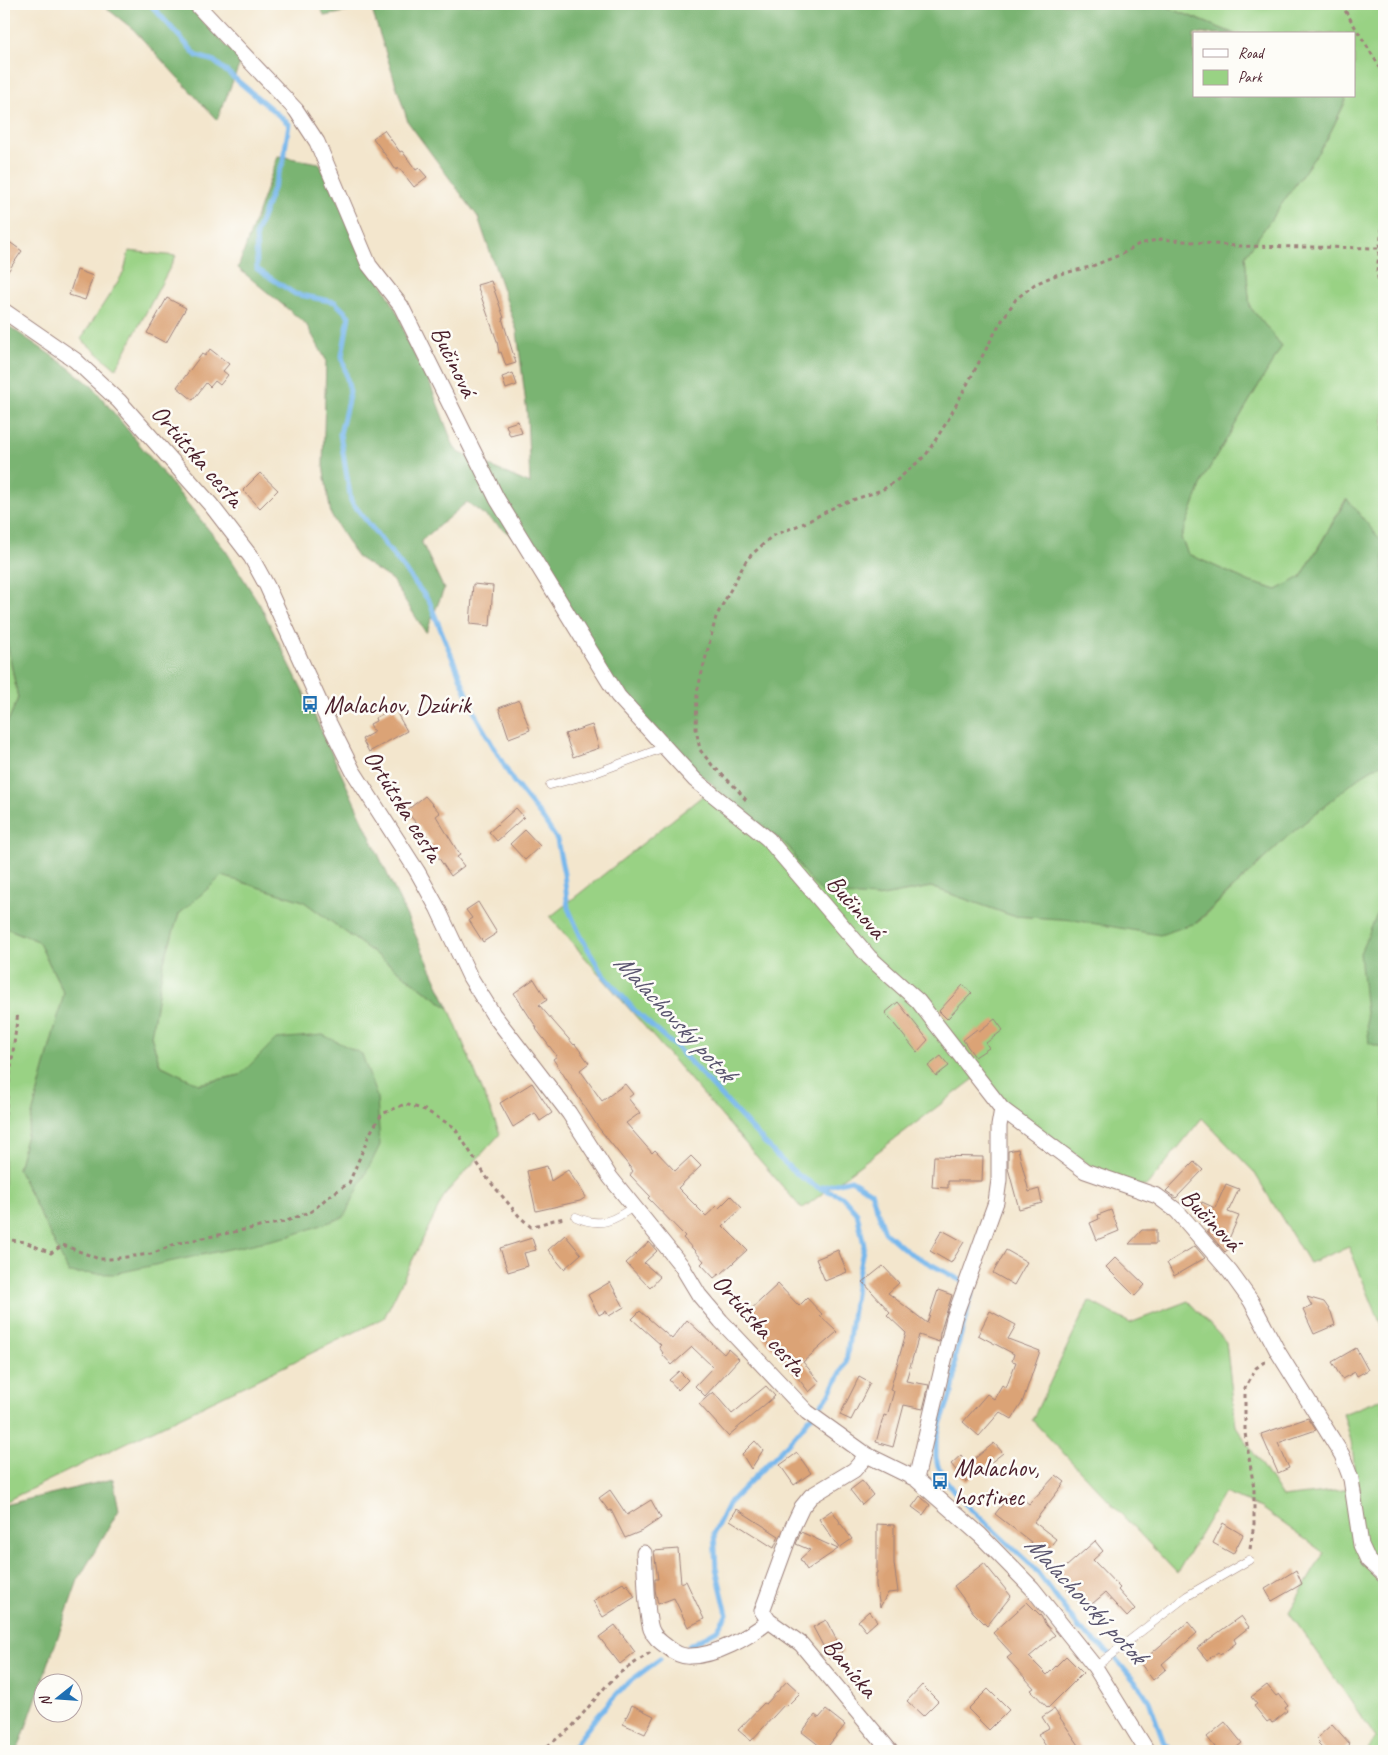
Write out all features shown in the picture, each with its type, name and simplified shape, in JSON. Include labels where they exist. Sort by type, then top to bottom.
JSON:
[{"type":"street","name":"Bučinová","points":[[196,4],[296,110],[318,142],[370,265],[401,306],[497,499],[618,696],[695,780],[768,839],[869,957],[918,1001],[1002,1109],[1085,1171],[1157,1196],[1176,1212],[1230,1272],[1251,1301],[1278,1352],[1342,1455],[1351,1478],[1361,1545],[1368,1560],[1384,1575]]},
{"type":"street","name":"Ortútska cesta","points":[[4,311],[75,360],[119,401],[212,505],[251,557],[271,594],[329,724],[353,771],[417,871],[437,907],[470,977],[493,1014],[553,1090],[610,1177],[681,1266],[699,1296],[812,1416],[867,1455],[916,1479],[980,1535],[1032,1588],[1098,1664],[1147,1751]]},
{"type":"street","points":[[916,1479],[949,1338],[965,1286],[996,1202],[999,1180],[999,1126],[1002,1109]]},
{"type":"street","points":[[644,1553],[651,1630],[665,1646],[689,1657],[706,1654],[753,1634],[769,1621],[762,1611],[763,1605],[802,1507],[811,1496],[854,1470],[867,1455]]},
{"type":"street","name":"Banícka","points":[[769,1621],[801,1644],[890,1751]]},
{"type":"lane","points":[[550,785],[595,774],[665,747]]},
{"type":"lane","points":[[576,1217],[598,1223],[609,1221],[622,1215],[634,1206]]},
{"type":"lane","points":[[1098,1664],[1187,1596],[1248,1560]]},
{"type":"path","points":[[1341,4],[1384,74]]},
{"type":"path","points":[[1384,212],[1377,271],[1384,313]]},
{"type":"path","points":[[748,802],[700,750],[696,729],[697,692],[716,617],[747,559],[772,536],[807,522],[838,505],[882,490],[926,456],[948,420],[998,325],[1016,299],[1035,284],[1056,275],[1090,267],[1120,255],[1139,244],[1161,239],[1237,246],[1380,248]]},
{"type":"path","points":[[4,1123],[18,1012]]},
{"type":"path","points":[[4,1239],[25,1242],[51,1253],[63,1245],[99,1258],[110,1259],[152,1254],[178,1243],[284,1222],[312,1210],[349,1183],[370,1133],[382,1114],[405,1104],[425,1110],[454,1128],[487,1178],[519,1216],[531,1227],[554,1220],[576,1217]]},
{"type":"path","points":[[1248,1560],[1254,1524],[1254,1488],[1245,1433],[1245,1388],[1256,1368],[1278,1352]]},
{"type":"path","points":[[541,1751],[570,1728],[606,1686],[621,1672],[645,1656],[665,1646]]},
{"type":"green space","points":[[101,4],[186,4],[241,61],[217,120],[133,29]]},
{"type":"green space","points":[[317,4],[1159,4],[1230,32],[1193,32],[1193,98],[1345,98],[1346,100],[1326,141],[1245,256],[1250,307],[1282,346],[1204,477],[1181,538],[1188,554],[1250,582],[1277,590],[1301,577],[1347,499],[1384,544],[1384,762],[1361,776],[1288,836],[1196,923],[1160,935],[1074,920],[1013,916],[931,887],[877,897],[823,894],[802,870],[790,848],[650,733],[577,632],[545,561],[467,502],[421,541],[444,589],[426,633],[392,580],[357,557],[331,515],[323,465],[326,360],[306,324],[238,268],[278,156],[319,163],[399,316],[408,344],[427,376],[454,447],[458,452],[530,484],[527,413],[517,331],[478,217],[408,122],[371,7],[325,16]]},
{"type":"green space","points":[[1159,4],[1384,4],[1384,544],[1346,499],[1301,577],[1277,590],[1250,582],[1188,554],[1181,538],[1204,477],[1282,346],[1250,307],[1245,256],[1326,141],[1346,101],[1345,98],[1356,98],[1356,32],[1230,32]]},
{"type":"green space","points":[[129,251],[176,256],[116,369],[81,339],[124,272]]},
{"type":"green space","points":[[4,323],[64,364],[92,386],[226,551],[260,605],[304,693],[449,1008],[303,901],[222,876],[179,914],[163,964],[151,1036],[160,1065],[199,1084],[240,1075],[276,1039],[323,1035],[362,1054],[377,1098],[380,1145],[344,1217],[290,1236],[113,1274],[69,1273],[18,1169],[64,993],[38,941],[4,927],[4,731],[18,698],[4,628]]},
{"type":"green space","points":[[4,628],[18,698],[4,731]]},
{"type":"green space","points":[[1384,762],[1384,899],[1382,902],[1369,1043],[1384,1048],[1384,1332],[1349,1247],[1309,1263],[1254,1172],[1202,1118],[1147,1186],[1120,1188],[974,1079],[802,1209],[550,917],[715,786],[790,848],[802,870],[877,897],[931,887],[1013,916],[1197,923],[1288,836],[1361,776]]},
{"type":"green space","points":[[222,875],[303,901],[449,1008],[500,1134],[445,1194],[384,1318],[4,1502],[4,927],[38,941],[64,993],[18,1169],[69,1273],[277,1039],[240,1075],[199,1084],[160,1065],[151,1036],[163,964],[179,914]]},
{"type":"green space","points":[[1384,899],[1384,1048],[1369,1043],[1360,953]]},
{"type":"green space","points":[[1089,1301],[1130,1323],[1188,1301],[1226,1342],[1236,1426],[1282,1497],[1351,1489],[1354,1461],[1343,1414],[1384,1398],[1384,1751],[1365,1751],[1376,1738],[1289,1612],[1324,1553],[1262,1508],[1224,1493],[1177,1573],[1032,1420]]},
{"type":"green space","points":[[113,1479],[119,1510],[78,1580],[45,1672],[32,1672],[32,1710],[16,1751],[4,1751],[4,1505]]},
{"type":"building","points":[[384,130],[416,170],[419,168],[427,177],[414,187],[399,168],[396,170],[373,138]]},
{"type":"building","points":[[4,238],[22,251],[4,277]]},
{"type":"building","points":[[77,270],[93,276],[85,300],[69,295]]},
{"type":"building","points":[[491,281],[504,318],[502,318],[516,363],[506,366],[501,352],[499,353],[497,341],[477,285]]},
{"type":"building","points":[[167,298],[186,308],[166,343],[147,333]]},
{"type":"building","points":[[210,349],[229,364],[223,371],[228,375],[220,385],[215,381],[210,387],[206,383],[193,400],[177,387],[202,354],[205,356]]},
{"type":"building","points":[[513,373],[517,385],[506,389],[502,377]]},
{"type":"building","points":[[518,421],[522,433],[510,436],[506,425]]},
{"type":"building","points":[[260,473],[278,490],[260,508],[243,490]]},
{"type":"building","points":[[473,584],[493,586],[490,626],[470,624]]},
{"type":"building","points":[[519,700],[530,730],[509,738],[499,708]]},
{"type":"building","points":[[394,708],[407,731],[369,752],[362,739],[374,732],[370,724],[376,721],[375,718]]},
{"type":"building","points":[[592,725],[599,748],[573,757],[565,734]]},
{"type":"building","points":[[425,796],[440,813],[436,816],[460,855],[457,857],[464,866],[451,876],[430,845],[433,843],[406,811]]},
{"type":"building","points":[[516,808],[524,817],[497,841],[489,832]]},
{"type":"building","points":[[525,830],[540,846],[525,860],[510,844]]},
{"type":"building","points":[[478,902],[497,933],[483,942],[469,920],[472,918],[466,910]]},
{"type":"building","points":[[534,979],[547,1000],[539,1005],[575,1044],[589,1063],[580,1070],[602,1101],[625,1084],[633,1094],[628,1098],[640,1113],[626,1123],[652,1153],[655,1150],[675,1171],[691,1156],[701,1166],[678,1188],[706,1216],[717,1206],[719,1208],[731,1196],[742,1208],[723,1226],[747,1250],[720,1275],[714,1278],[701,1264],[704,1261],[683,1238],[685,1236],[648,1198],[650,1196],[630,1175],[633,1171],[598,1127],[553,1059],[557,1056],[536,1029],[514,993]]},
{"type":"building","points":[[963,985],[972,993],[947,1019],[939,1011]]},
{"type":"building","points":[[898,1002],[928,1040],[917,1052],[885,1013]]},
{"type":"building","points":[[995,1019],[1003,1030],[986,1043],[989,1048],[975,1057],[963,1040],[977,1029],[979,1031]]},
{"type":"building","points":[[941,1056],[949,1066],[936,1076],[928,1066]]},
{"type":"building","points":[[532,1083],[552,1113],[540,1121],[535,1113],[513,1127],[500,1103]]},
{"type":"building","points":[[1018,1149],[1029,1192],[1039,1189],[1042,1203],[1019,1209],[1008,1168],[1008,1151]]},
{"type":"building","points":[[934,1156],[983,1157],[982,1181],[948,1181],[948,1188],[932,1187]]},
{"type":"building","points":[[1194,1162],[1203,1170],[1176,1198],[1166,1191]]},
{"type":"building","points":[[547,1166],[551,1181],[568,1170],[586,1197],[580,1201],[536,1211],[527,1171]]},
{"type":"building","points":[[1226,1184],[1239,1189],[1228,1212],[1239,1216],[1228,1241],[1232,1246],[1225,1252],[1207,1231],[1213,1224],[1196,1216],[1202,1202],[1215,1208]]},
{"type":"building","points":[[1111,1210],[1119,1231],[1097,1240],[1090,1223],[1099,1219],[1098,1215]]},
{"type":"building","points":[[942,1230],[964,1242],[951,1263],[930,1251]]},
{"type":"building","points":[[1142,1230],[1156,1230],[1156,1244],[1129,1244]]},
{"type":"building","points":[[565,1235],[581,1254],[564,1269],[548,1250]]},
{"type":"building","points":[[532,1238],[536,1250],[524,1253],[528,1266],[508,1272],[500,1248]]},
{"type":"building","points":[[649,1242],[657,1251],[644,1263],[660,1277],[650,1288],[626,1263]]},
{"type":"building","points":[[1195,1246],[1205,1258],[1174,1276],[1167,1263]]},
{"type":"building","points":[[838,1250],[847,1272],[825,1281],[816,1259]]},
{"type":"building","points":[[1006,1250],[1027,1262],[1014,1285],[993,1273]]},
{"type":"building","points":[[1116,1257],[1145,1285],[1135,1296],[1106,1267]]},
{"type":"building","points":[[883,1266],[899,1283],[888,1293],[927,1323],[938,1290],[952,1295],[939,1342],[919,1335],[906,1381],[929,1385],[923,1409],[904,1405],[893,1447],[876,1442],[884,1415],[887,1416],[894,1391],[890,1390],[906,1333],[887,1315],[890,1312],[863,1282]]},
{"type":"building","points":[[610,1282],[624,1307],[609,1316],[606,1311],[599,1315],[588,1295]]},
{"type":"building","points":[[778,1284],[799,1306],[807,1298],[822,1314],[820,1316],[837,1332],[803,1362],[820,1382],[809,1392],[773,1347],[762,1337],[767,1334],[747,1313]]},
{"type":"building","points":[[1307,1297],[1324,1302],[1331,1312],[1335,1325],[1314,1334],[1303,1310],[1312,1306]]},
{"type":"building","points":[[640,1311],[672,1339],[687,1320],[724,1354],[728,1349],[739,1359],[705,1396],[695,1386],[713,1367],[692,1347],[672,1365],[662,1354],[659,1347],[661,1345],[632,1319]]},
{"type":"building","points":[[990,1311],[1016,1325],[1008,1339],[1040,1351],[1022,1403],[1012,1419],[1000,1412],[979,1436],[963,1422],[987,1394],[994,1399],[1002,1385],[1006,1388],[1016,1362],[1012,1361],[1014,1354],[978,1335]]},
{"type":"building","points":[[1356,1348],[1368,1370],[1357,1376],[1355,1372],[1342,1379],[1332,1362]]},
{"type":"building","points":[[679,1371],[688,1380],[678,1390],[669,1380]]},
{"type":"building","points":[[859,1377],[870,1383],[851,1420],[840,1415]]},
{"type":"building","points":[[766,1386],[775,1396],[728,1436],[699,1404],[713,1392],[732,1414]]},
{"type":"building","points":[[1308,1418],[1316,1430],[1278,1443],[1289,1468],[1278,1473],[1261,1434]]},
{"type":"building","points":[[755,1441],[763,1450],[751,1469],[742,1454]]},
{"type":"building","points":[[994,1443],[1003,1453],[966,1482],[951,1464],[961,1455],[968,1464]]},
{"type":"building","points":[[797,1453],[811,1473],[794,1485],[780,1465]]},
{"type":"building","points":[[1056,1475],[1065,1482],[1034,1522],[1056,1539],[1045,1553],[995,1514],[1013,1491],[1029,1504]]},
{"type":"building","points":[[862,1481],[873,1495],[862,1505],[850,1490]]},
{"type":"building","points":[[610,1490],[627,1515],[651,1500],[661,1518],[642,1531],[625,1538],[611,1510],[609,1511],[599,1498]]},
{"type":"building","points":[[920,1496],[930,1505],[923,1515],[912,1507]]},
{"type":"building","points":[[737,1509],[779,1536],[774,1548],[730,1520]]},
{"type":"building","points":[[832,1510],[840,1522],[839,1524],[841,1524],[852,1539],[839,1548],[819,1519]]},
{"type":"building","points":[[1223,1523],[1243,1535],[1233,1554],[1213,1543]]},
{"type":"building","points":[[877,1524],[894,1525],[894,1564],[898,1592],[888,1593],[880,1607],[876,1585]]},
{"type":"building","points":[[801,1532],[838,1549],[807,1570],[800,1559],[810,1550],[796,1544]]},
{"type":"building","points":[[1095,1541],[1103,1551],[1093,1560],[1120,1588],[1118,1590],[1135,1609],[1127,1617],[1105,1593],[1086,1609],[1067,1590],[1069,1588],[1057,1575]]},
{"type":"building","points":[[678,1549],[681,1583],[686,1581],[704,1619],[688,1627],[674,1598],[658,1604],[655,1590],[655,1579],[658,1579],[654,1551]]},
{"type":"building","points":[[984,1563],[1011,1596],[987,1626],[973,1612],[954,1586]]},
{"type":"building","points":[[1296,1570],[1302,1584],[1272,1601],[1265,1589]]},
{"type":"building","points":[[623,1583],[625,1586],[627,1584],[635,1597],[603,1617],[593,1601]]},
{"type":"building","points":[[1027,1602],[1041,1616],[1055,1635],[1029,1657],[1047,1675],[1066,1656],[1083,1673],[1048,1708],[1031,1690],[1034,1688],[1007,1658],[1012,1654],[993,1633]]},
{"type":"building","points":[[869,1611],[877,1621],[866,1631],[858,1621]]},
{"type":"building","points":[[1241,1616],[1249,1627],[1234,1639],[1236,1643],[1220,1655],[1218,1652],[1207,1660],[1197,1648]]},
{"type":"building","points":[[826,1620],[843,1652],[830,1659],[813,1627]]},
{"type":"building","points":[[1188,1622],[1197,1633],[1162,1664],[1166,1669],[1153,1680],[1140,1663]]},
{"type":"building","points":[[615,1625],[635,1652],[620,1664],[599,1637]]},
{"type":"building","points":[[787,1681],[800,1693],[787,1706],[785,1704],[751,1741],[738,1730]]},
{"type":"building","points":[[922,1685],[938,1701],[923,1716],[907,1701]]},
{"type":"building","points":[[1267,1685],[1276,1696],[1279,1694],[1288,1706],[1285,1708],[1287,1711],[1272,1723],[1270,1720],[1267,1722],[1254,1706],[1257,1704],[1251,1697]]},
{"type":"building","points":[[988,1689],[1009,1710],[989,1730],[968,1709]]},
{"type":"building","points":[[632,1705],[654,1716],[645,1734],[623,1724]]},
{"type":"building","points":[[1054,1709],[1083,1751],[1049,1751],[1038,1734],[1049,1728],[1042,1717]]},
{"type":"building","points":[[826,1710],[845,1725],[825,1750],[802,1732],[815,1715],[819,1718]]},
{"type":"building","points":[[1225,1722],[1242,1743],[1232,1751],[1218,1751],[1207,1737]]},
{"type":"building","points":[[1332,1724],[1350,1744],[1343,1751],[1325,1751],[1318,1744],[1320,1743],[1316,1739]]},
{"type":"waterway","name":"Malachovský potok","points":[[150,4],[197,56],[214,61],[289,124],[283,162],[256,234],[257,269],[295,294],[335,302],[349,316],[342,356],[350,392],[340,434],[351,501],[429,601],[477,718],[513,781],[544,820],[557,840],[568,908],[581,937],[603,974],[635,1011],[679,1050],[777,1156],[798,1175],[819,1188],[851,1180],[871,1192],[885,1232],[908,1252],[960,1280],[973,1290],[955,1356],[955,1377],[952,1392],[936,1442],[938,1466],[945,1480],[961,1500],[1034,1568],[1079,1628],[1115,1658],[1142,1690],[1149,1701],[1164,1743],[1174,1751]]},
{"type":"waterway","points":[[689,1646],[717,1630],[727,1614],[716,1568],[714,1533],[728,1504],[795,1436],[829,1395],[846,1363],[857,1279],[864,1245],[857,1213],[842,1196],[819,1188]]},
{"type":"waterway","points":[[570,1751],[598,1715],[625,1685],[660,1659]]},
{"type":"place","name":"Malachov, Dzúrik","points":[[310,704]]},
{"type":"place","name":"Malachov, hostinec","points":[[940,1481]]}]
